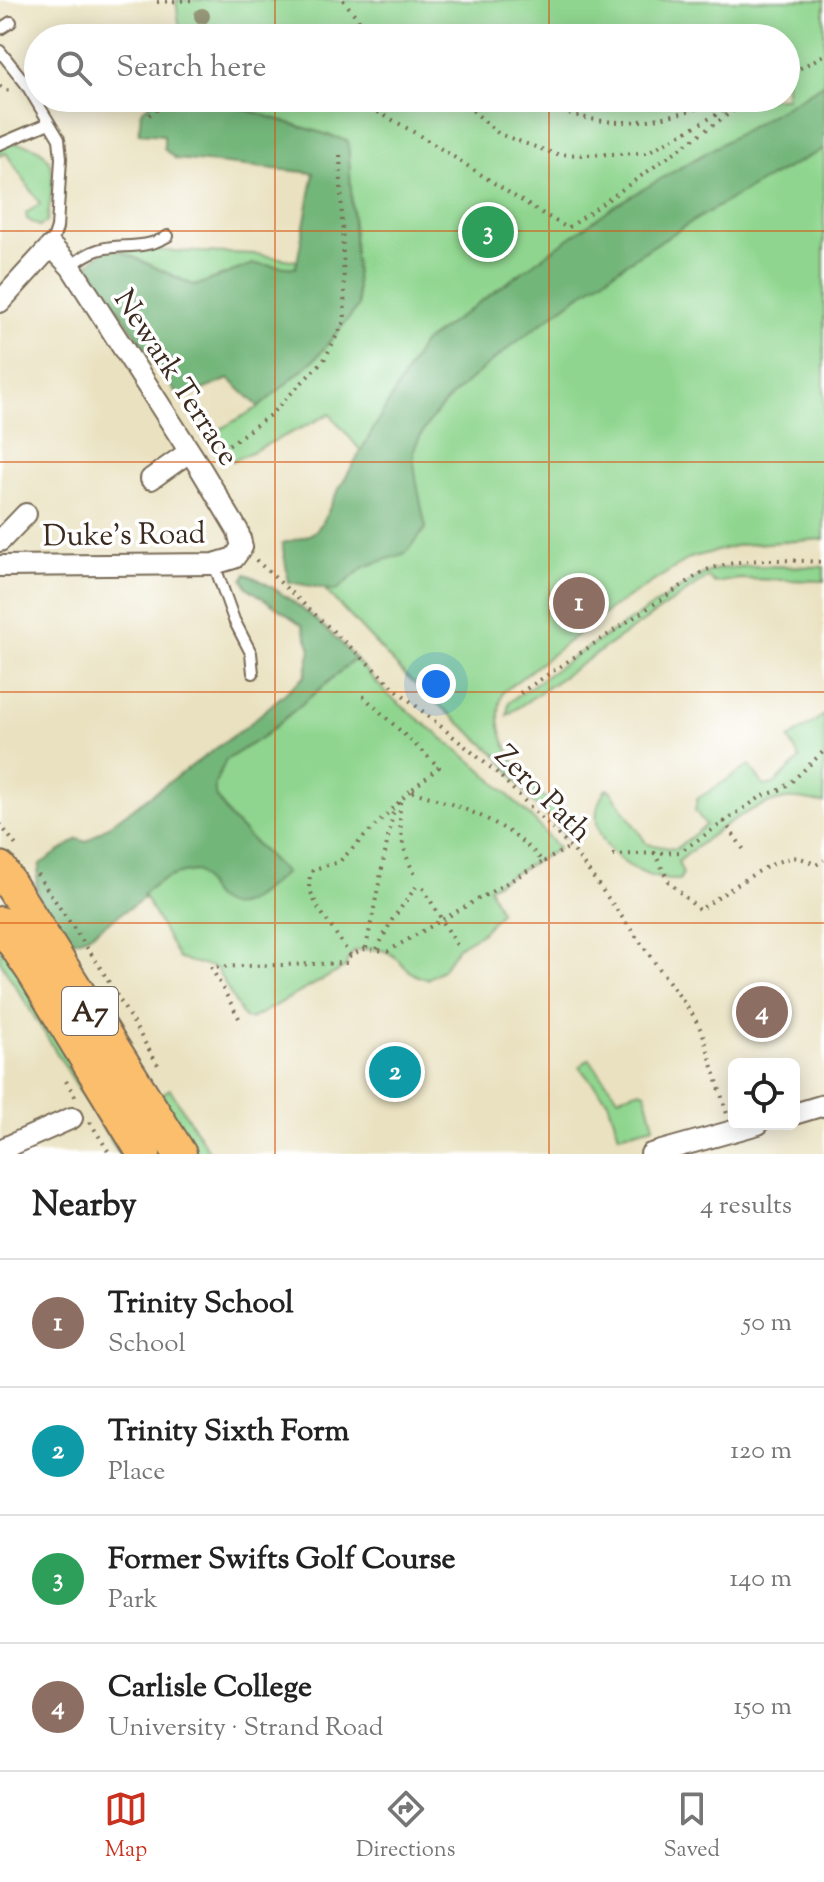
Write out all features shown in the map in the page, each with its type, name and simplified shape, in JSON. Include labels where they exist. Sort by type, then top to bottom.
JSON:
[{"type":"main road","name":"A7","points":[[10,859],[180,1154]]},
{"type":"main road","name":"A7","points":[[0,923],[144,1154]]},
{"type":"street","name":"Newark Terrace","points":[[51,246],[71,267],[194,459],[238,531],[242,547]]},
{"type":"street","points":[[0,302],[51,246]]},
{"type":"street","points":[[151,479],[194,459]]},
{"type":"street","points":[[0,541],[26,514]]},
{"type":"street","name":"Duke's Road","points":[[0,566],[214,564],[234,558],[242,547]]},
{"type":"street","points":[[800,1112],[824,1105]]},
{"type":"street","points":[[0,1150],[72,1118]]},
{"type":"street","points":[[651,1154],[736,1130]]},
{"type":"lane","points":[[0,29],[11,22]]},
{"type":"lane","points":[[0,51],[24,82]]},
{"type":"lane","points":[[43,112],[59,139],[61,158],[57,228],[51,246]]},
{"type":"lane","points":[[0,144],[49,123]]},
{"type":"lane","points":[[71,267],[84,254],[103,248],[144,246],[168,236]]},
{"type":"lane","points":[[214,564],[234,620],[251,653],[253,673]]},
{"type":"path","points":[[157,2],[194,0]]},
{"type":"path","points":[[343,0],[360,21],[368,24]]},
{"type":"path","points":[[800,68],[824,55]]},
{"type":"path","points":[[149,115],[154,112]]},
{"type":"path","points":[[376,112],[438,144],[521,202],[568,228],[730,112]]},
{"type":"path","points":[[474,112],[499,134],[555,154],[584,155],[646,153],[723,112]]},
{"type":"path","points":[[566,112],[612,124],[662,119],[685,112]]},
{"type":"path","points":[[194,459],[270,415],[324,360],[345,320],[340,152]]},
{"type":"path","name":"Zero Path","points":[[242,547],[398,691],[496,772],[570,847],[693,1015],[703,1034],[732,1131]]},
{"type":"path","points":[[520,693],[704,571],[731,561],[771,559],[824,562]]},
{"type":"path","points":[[350,955],[317,906],[309,888],[310,874],[314,869],[339,862],[384,820],[400,799],[439,767],[363,696]]},
{"type":"path","points":[[613,855],[680,852],[762,796],[790,783],[824,751]]},
{"type":"path","points":[[410,791],[480,815],[531,847],[543,862]]},
{"type":"path","points":[[400,799],[405,858],[417,878]]},
{"type":"path","points":[[365,949],[394,806]]},
{"type":"path","points":[[724,821],[744,850]]},
{"type":"path","points":[[0,824],[10,859]]},
{"type":"path","points":[[239,1018],[211,967],[347,963],[354,951],[388,951],[570,847]]},
{"type":"path","points":[[654,852],[669,882],[699,910],[758,872],[792,858],[816,865],[824,860]]},
{"type":"path","points":[[35,872],[100,967],[165,1077]]},
{"type":"path","points":[[377,949],[392,920],[416,887]]},
{"type":"path","points":[[423,888],[458,947]]},
{"type":"green space","points":[[176,0],[824,0],[824,539],[739,545],[690,558],[609,610],[503,692],[499,718],[505,744],[526,779],[569,819],[568,837],[532,802],[499,757],[406,676],[301,564],[419,350],[361,451],[330,414],[233,461],[229,459],[217,431],[259,407],[316,358],[358,307],[348,141],[253,112],[800,112],[800,24],[179,24]]},
{"type":"green space","points":[[824,84],[824,149],[742,192],[626,263],[514,344],[471,378],[444,405],[414,450],[426,528],[406,553],[364,567],[336,591],[289,582],[282,543],[310,534],[325,518],[423,343],[614,206],[776,112],[800,112],[800,98]]},
{"type":"green space","points":[[141,112],[253,112],[348,141],[358,307],[316,358],[259,407],[229,379],[180,399],[88,264],[107,249],[116,249],[195,286],[253,264],[296,268],[314,173],[176,159],[164,149],[164,135],[139,133]]},
{"type":"green space","points":[[10,143],[40,150],[51,168],[47,222],[39,226],[27,219],[26,213],[40,204],[6,153],[0,156],[0,145]]},
{"type":"green space","points":[[116,249],[256,254],[297,261],[296,268],[253,264],[195,286]]},
{"type":"green space","points":[[824,567],[824,581],[740,579],[715,583],[708,577],[507,715],[509,702],[703,574],[718,569]]},
{"type":"green space","points":[[246,574],[304,610],[355,659],[264,736],[226,760],[215,783],[215,794],[230,818],[285,873],[251,900],[232,906],[214,897],[196,871],[174,875],[155,884],[143,894],[144,898],[88,936],[73,941],[56,932],[41,905],[36,884],[40,864],[78,839],[86,842],[247,726],[305,676],[311,649],[302,625],[247,587],[243,579]]},
{"type":"green space","points":[[355,659],[387,694],[480,768],[536,822],[558,849],[489,887],[500,912],[498,915],[480,934],[458,947],[442,970],[427,979],[408,970],[382,950],[354,951],[346,967],[251,1019],[244,1018],[216,968],[179,959],[143,894],[167,878],[195,870],[202,875],[208,889],[284,873],[230,818],[215,794],[215,783],[226,760],[264,736]]},
{"type":"green space","points":[[824,715],[824,803],[786,799],[742,815],[678,862],[683,874],[679,880],[661,879],[627,864],[602,839],[597,823],[598,806],[606,789],[611,791],[647,844],[676,849],[706,825],[695,811],[697,799],[750,765],[764,786],[774,784],[800,759],[789,739]]},
{"type":"green space","points":[[0,939],[135,1154],[119,1154],[0,961]]},
{"type":"green space","points":[[589,1059],[618,1097],[641,1090],[645,1092],[654,1126],[619,1135],[608,1101],[579,1067]]},
{"type":"green space","points":[[170,1089],[211,1154],[199,1154],[179,1126],[162,1094]]},
{"type":"place","name":"Former Swifts Golf Course","points":[[488,232]]},
{"type":"place","name":"Trinity School","points":[[579,603]]},
{"type":"place","name":"Carlisle College","points":[[762,1012]]},
{"type":"place","name":"Trinity Sixth Form","points":[[395,1072]]}]
